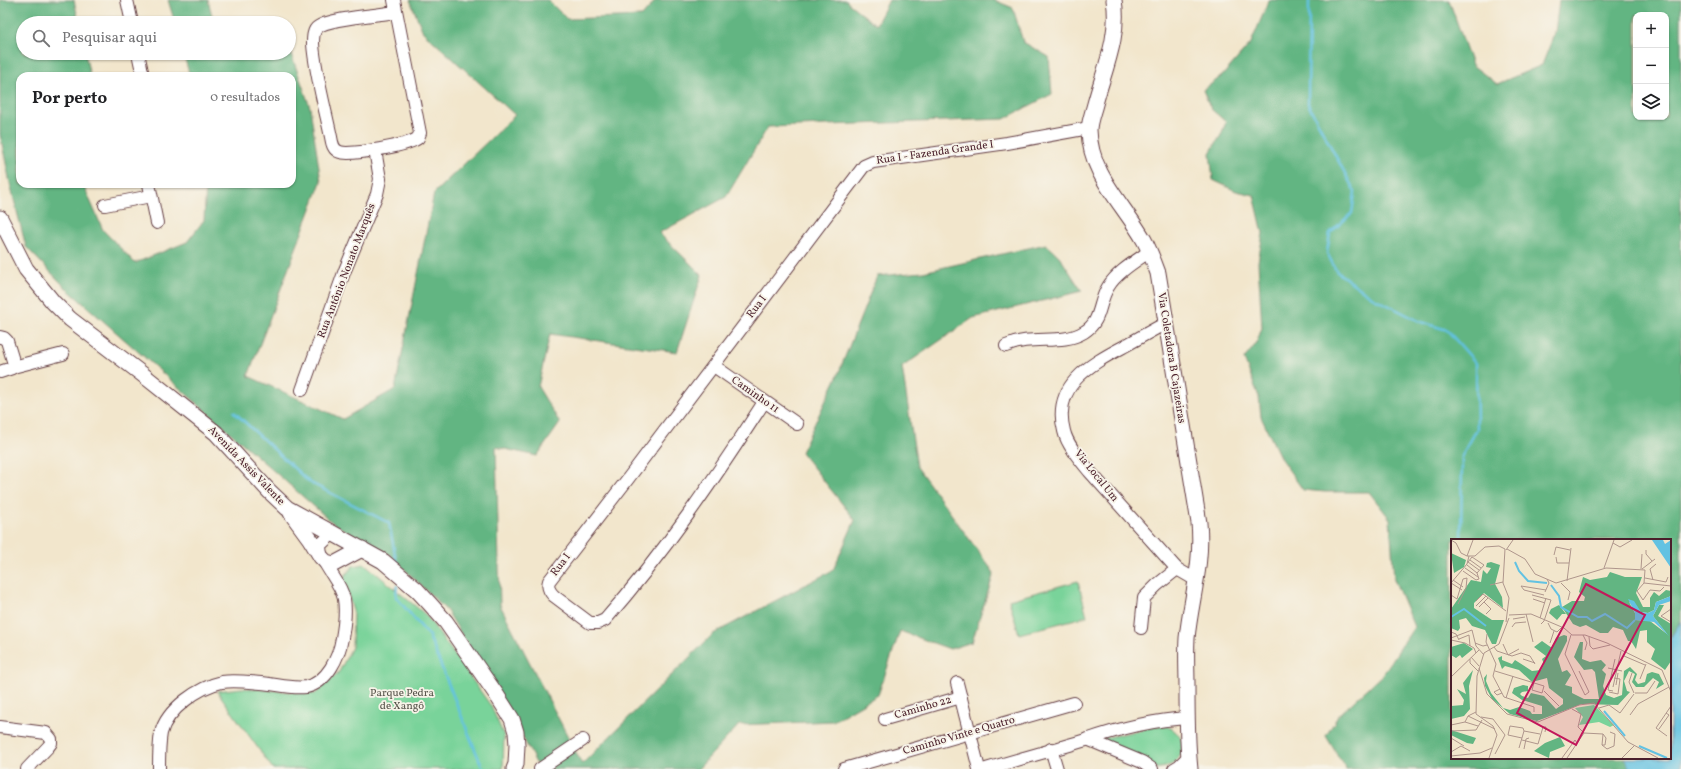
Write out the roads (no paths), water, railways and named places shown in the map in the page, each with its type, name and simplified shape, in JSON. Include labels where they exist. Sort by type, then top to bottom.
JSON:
[{"type":"main road","name":"Via Coletadora B Cajazeiras","points":[[1114,0],[1116,18],[1113,37],[1089,128],[1094,159],[1100,174],[1150,251],[1158,273],[1199,530],[1200,551],[1187,638],[1187,718],[1190,763]]},
{"type":"main road","name":"Avenida Assis Valente","points":[[0,218],[26,269],[53,302],[70,319],[216,433],[287,508],[383,561],[417,590],[446,622],[512,719],[516,732],[517,745],[516,764],[514,769]]},
{"type":"main road","points":[[287,508],[310,539],[321,557],[331,564],[339,562],[362,550]]},
{"type":"street","points":[[127,0],[130,16]]},
{"type":"street","points":[[394,0],[420,133],[418,138],[410,143],[345,154],[335,150],[333,147],[313,43],[314,33],[317,27],[327,22],[396,12]]},
{"type":"street","points":[[140,60],[142,72]]},
{"type":"street","name":"Rua I - Fazenda Grande I","points":[[784,271],[859,170],[868,164],[1007,143],[1089,128]]},
{"type":"street","name":"Rua Antônio Nonato Marquês","points":[[302,390],[345,270],[377,194],[380,179],[375,150]]},
{"type":"street","points":[[105,205],[150,190],[157,223]]},
{"type":"street","points":[[1006,346],[1027,340],[1061,340],[1083,333],[1094,326],[1108,288],[1120,274],[1150,251]]},
{"type":"street","name":"Rua I","points":[[764,402],[705,491],[668,542],[605,620],[598,623],[590,623],[554,596],[549,590],[549,580],[714,366],[784,271]]},
{"type":"street","name":"Via Local Um","points":[[1166,324],[1087,368],[1072,383],[1064,397],[1062,414],[1064,432],[1077,456],[1090,472],[1177,570],[1196,580]]},
{"type":"street","points":[[0,337],[4,338],[8,343],[14,364],[6,370]]},
{"type":"street","points":[[6,370],[63,354]]},
{"type":"street","name":"Caminho 11","points":[[714,366],[764,402],[798,424]]},
{"type":"street","points":[[159,769],[160,739],[164,725],[176,710],[196,693],[207,687],[222,682],[239,681],[266,683],[287,687],[307,687],[322,679],[337,660],[342,639],[345,608],[344,599],[337,576],[339,562],[343,553],[337,536],[320,545],[321,557],[339,586]]},
{"type":"street","points":[[1141,628],[1144,598],[1177,570]]},
{"type":"street","points":[[957,683],[979,769]]},
{"type":"street","name":"Caminho 22","points":[[885,719],[961,697]]},
{"type":"street","name":"Caminho Vinte e Quatro","points":[[844,769],[1074,703]]},
{"type":"street","points":[[986,769],[1018,765],[1051,749],[1103,733],[1166,719],[1187,718]]},
{"type":"street","points":[[0,727],[46,734],[51,739],[51,743],[27,769]]},
{"type":"street","points":[[1087,739],[1142,762],[1152,769]]},
{"type":"street","points":[[540,769],[583,740]]},
{"type":"street","points":[[1051,749],[1057,769]]},
{"type":"street","points":[[1174,769],[1190,763]]},
{"type":"water","points":[[1681,621],[1681,769],[1630,769],[1625,759],[1671,759],[1671,636]]},
{"type":"waterway","points":[[1309,0],[1308,104],[1355,192],[1352,213],[1330,233],[1327,253],[1337,272],[1372,297],[1421,322],[1447,330],[1476,363],[1477,429],[1462,456],[1461,539]]},
{"type":"waterway","points":[[234,412],[309,482],[389,523],[397,565]]},
{"type":"waterway","points":[[397,586],[396,597],[429,636],[483,769]]},
{"type":"park label","name":"Parque Pedra de Xangô","points":[[402,699]]}]
